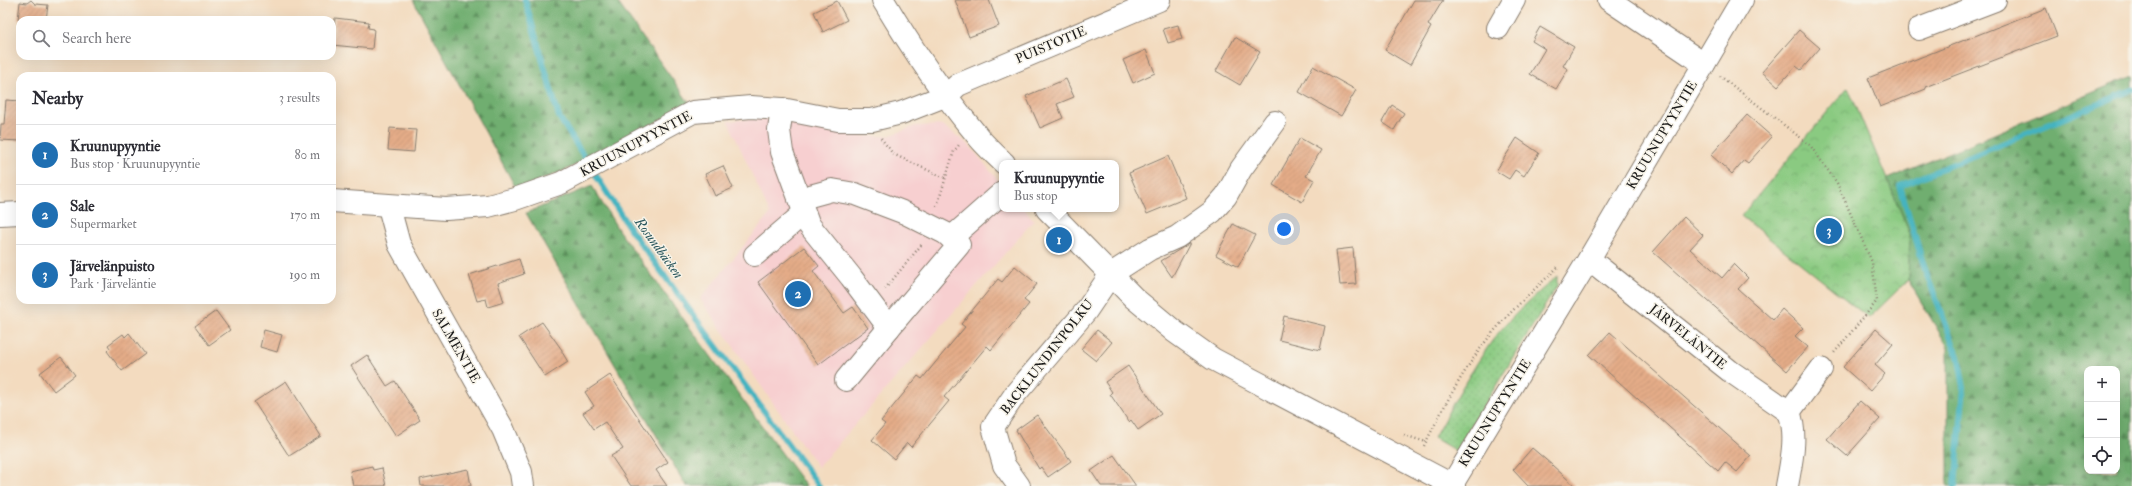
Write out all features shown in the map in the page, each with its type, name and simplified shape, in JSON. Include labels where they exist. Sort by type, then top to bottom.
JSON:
[{"type":"street","points":[[883,0],[916,54],[977,136],[1001,160]]},
{"type":"street","name":"PUISTOTIE","points":[[947,95],[958,85],[1158,0]]},
{"type":"street","points":[[1498,28],[1514,0]]},
{"type":"street","points":[[1608,0],[1704,64]]},
{"type":"street","name":"KRUUNUPYYNTIE","points":[[1050,212],[1134,298],[1175,332],[1213,359],[1341,428],[1415,464],[1452,485],[1589,259],[1742,0]]},
{"type":"street","points":[[1919,29],[1995,0]]},
{"type":"street","name":"KRUUNUPYYNTIE","points":[[336,202],[389,207],[446,209],[488,206],[515,199],[575,177],[693,112],[752,107],[782,109],[838,120],[872,120],[901,113],[947,95]]},
{"type":"street","points":[[782,109],[779,130],[782,152],[809,225],[851,277],[889,328]]},
{"type":"street","points":[[1111,274],[1150,249],[1177,237],[1212,212],[1226,196],[1241,169],[1275,122]]},
{"type":"street","points":[[755,255],[802,206],[832,190],[854,194],[905,213],[946,233],[959,245],[846,380]]},
{"type":"street","points":[[951,238],[999,196]]},
{"type":"street","name":"SALMENTIE","points":[[389,207],[399,244],[503,429],[521,472],[523,486]]},
{"type":"street","points":[[0,214],[16,213]]},
{"type":"street","name":"JÄRVELÄNTIE","points":[[1589,259],[1730,371],[1789,412]]},
{"type":"street","name":"BACKLUNDINPOLKU","points":[[1019,486],[1004,465],[993,427],[1016,393],[1086,311],[1111,274]]},
{"type":"street","points":[[1787,486],[1793,436],[1793,423],[1789,412],[1820,369]]},
{"type":"path","points":[[1704,64],[1810,145],[1836,182],[1872,262],[1877,301],[1820,369]]},
{"type":"path","points":[[872,120],[884,144],[893,154],[945,178]]},
{"type":"path","points":[[1415,464],[1453,392],[1490,336],[1528,295],[1562,264]]},
{"type":"path","points":[[1399,433],[1426,442]]},
{"type":"shaded area","points":[[759,118],[863,136],[888,136],[916,126],[942,125],[969,145],[999,181],[999,212],[1027,212],[1034,220],[818,467],[700,299],[770,214],[728,121]]},
{"type":"green space","points":[[413,0],[616,0],[690,104],[570,168],[517,190]]},
{"type":"green space","points":[[2132,76],[2132,486],[1948,486],[1948,347],[1908,280],[1910,234],[1887,179]]},
{"type":"green space","points":[[1848,87],[1910,234],[1908,280],[1869,318],[1741,216]]},
{"type":"green space","points":[[592,186],[619,231],[806,486],[686,486],[526,213]]},
{"type":"green space","points":[[1557,276],[1557,286],[1456,451],[1434,438],[1454,401],[1492,341],[1515,315]]},
{"type":"building","points":[[31,0],[35,4],[48,5],[47,16],[18,16],[20,2],[27,3]]},
{"type":"building","points":[[955,0],[989,0],[999,26],[969,37]]},
{"type":"building","points":[[1414,0],[1443,0],[1428,25],[1431,27],[1410,65],[1385,50]]},
{"type":"building","points":[[837,1],[847,20],[823,32],[814,12]]},
{"type":"building","points":[[2046,8],[2057,36],[1925,87],[1926,89],[1880,107],[1868,78]]},
{"type":"building","points":[[336,18],[369,22],[368,28],[374,29],[372,49],[336,45]]},
{"type":"building","points":[[1178,25],[1182,39],[1168,43],[1163,29]]},
{"type":"building","points":[[1540,27],[1574,47],[1563,66],[1568,69],[1556,89],[1530,74],[1545,49],[1532,41]]},
{"type":"building","points":[[1799,30],[1820,48],[1801,70],[1796,66],[1778,86],[1762,72]]},
{"type":"building","points":[[1235,37],[1260,52],[1240,85],[1216,71]]},
{"type":"building","points":[[1146,50],[1155,73],[1133,83],[1123,60]]},
{"type":"building","points":[[1313,66],[1356,90],[1341,116],[1299,92]]},
{"type":"building","points":[[1066,79],[1074,97],[1057,104],[1063,118],[1040,128],[1026,96]]},
{"type":"building","points":[[6,100],[16,101],[16,141],[0,140],[1,124],[4,124]]},
{"type":"building","points":[[1392,105],[1404,113],[1394,130],[1382,122]]},
{"type":"building","points":[[1747,115],[1772,137],[1748,163],[1744,160],[1732,174],[1711,155]]},
{"type":"building","points":[[390,128],[416,130],[414,152],[388,150]]},
{"type":"building","points":[[1300,138],[1321,150],[1306,176],[1314,180],[1302,202],[1273,185]]},
{"type":"building","points":[[1517,138],[1539,153],[1524,176],[1515,170],[1509,179],[1496,171]]},
{"type":"building","points":[[1168,156],[1186,198],[1147,214],[1129,173]]},
{"type":"building","points":[[723,166],[733,188],[715,196],[705,174]]},
{"type":"building","points":[[1684,217],[1703,235],[1690,249],[1722,278],[1734,264],[1748,278],[1738,289],[1773,320],[1782,309],[1803,328],[1795,336],[1808,347],[1787,371],[1653,252]]},
{"type":"building","points":[[1233,224],[1255,235],[1238,267],[1216,255]]},
{"type":"building","points":[[1190,243],[1172,277],[1161,261]]},
{"type":"building","points":[[804,247],[819,266],[813,271],[844,313],[853,307],[868,328],[818,365],[758,282]]},
{"type":"building","points":[[1353,248],[1356,284],[1340,285],[1336,250]]},
{"type":"building","points":[[519,259],[524,274],[498,283],[504,302],[488,307],[486,299],[477,301],[469,275]]},
{"type":"building","points":[[1015,266],[1037,284],[1024,300],[1029,304],[991,350],[987,346],[944,397],[949,401],[911,447],[907,443],[894,459],[872,440],[885,424],[881,421],[918,376],[922,379],[965,327],[961,324],[998,279],[1002,282]]},
{"type":"building","points":[[216,311],[230,330],[209,345],[195,326]]},
{"type":"building","points":[[1284,316],[1325,326],[1320,350],[1279,340]]},
{"type":"building","points":[[542,322],[562,350],[568,362],[545,377],[519,337]]},
{"type":"building","points":[[1876,329],[1893,344],[1875,365],[1885,374],[1870,391],[1843,367]]},
{"type":"building","points":[[264,330],[282,335],[277,352],[260,347]]},
{"type":"building","points":[[1097,330],[1112,342],[1096,361],[1081,349]]},
{"type":"building","points":[[1610,332],[1751,456],[1737,472],[1725,462],[1718,471],[1589,355]]},
{"type":"building","points":[[129,333],[145,354],[122,371],[107,351],[110,348],[108,345],[123,334],[125,337]]},
{"type":"building","points":[[367,355],[387,386],[395,381],[420,420],[396,436],[351,366]]},
{"type":"building","points":[[61,357],[75,375],[54,391],[40,373]]},
{"type":"building","points":[[1128,366],[1161,414],[1138,430],[1131,420],[1129,422],[1110,394],[1112,392],[1105,382]]},
{"type":"building","points":[[610,375],[668,462],[656,470],[667,486],[631,486],[611,456],[623,449],[605,422],[594,429],[583,413],[594,406],[585,392]]},
{"type":"building","points":[[286,381],[321,436],[289,456],[254,402]]},
{"type":"building","points":[[1860,401],[1880,419],[1847,456],[1827,439]]},
{"type":"building","points":[[1037,415],[1071,461],[1048,477],[1041,467],[1039,469],[1016,430]]},
{"type":"building","points":[[1532,448],[1575,486],[1528,486],[1513,470]]},
{"type":"building","points":[[1114,455],[1136,486],[1101,486],[1091,471]]},
{"type":"building","points":[[372,466],[373,470],[382,468],[386,486],[353,486],[350,471]]},
{"type":"building","points":[[468,469],[471,486],[421,486],[420,479]]},
{"type":"waterway","name":"Rosundbäcken","points":[[525,0],[559,117],[630,229],[819,486]]},
{"type":"waterway","points":[[1955,486],[1964,387],[1958,356],[1926,273],[1900,186],[2132,90]]},
{"type":"place","name":"Järvelänpuisto","points":[[1829,231]]},
{"type":"place","name":"Kruunupyyntie","points":[[1059,240]]},
{"type":"place","name":"Sale","points":[[798,294]]}]
